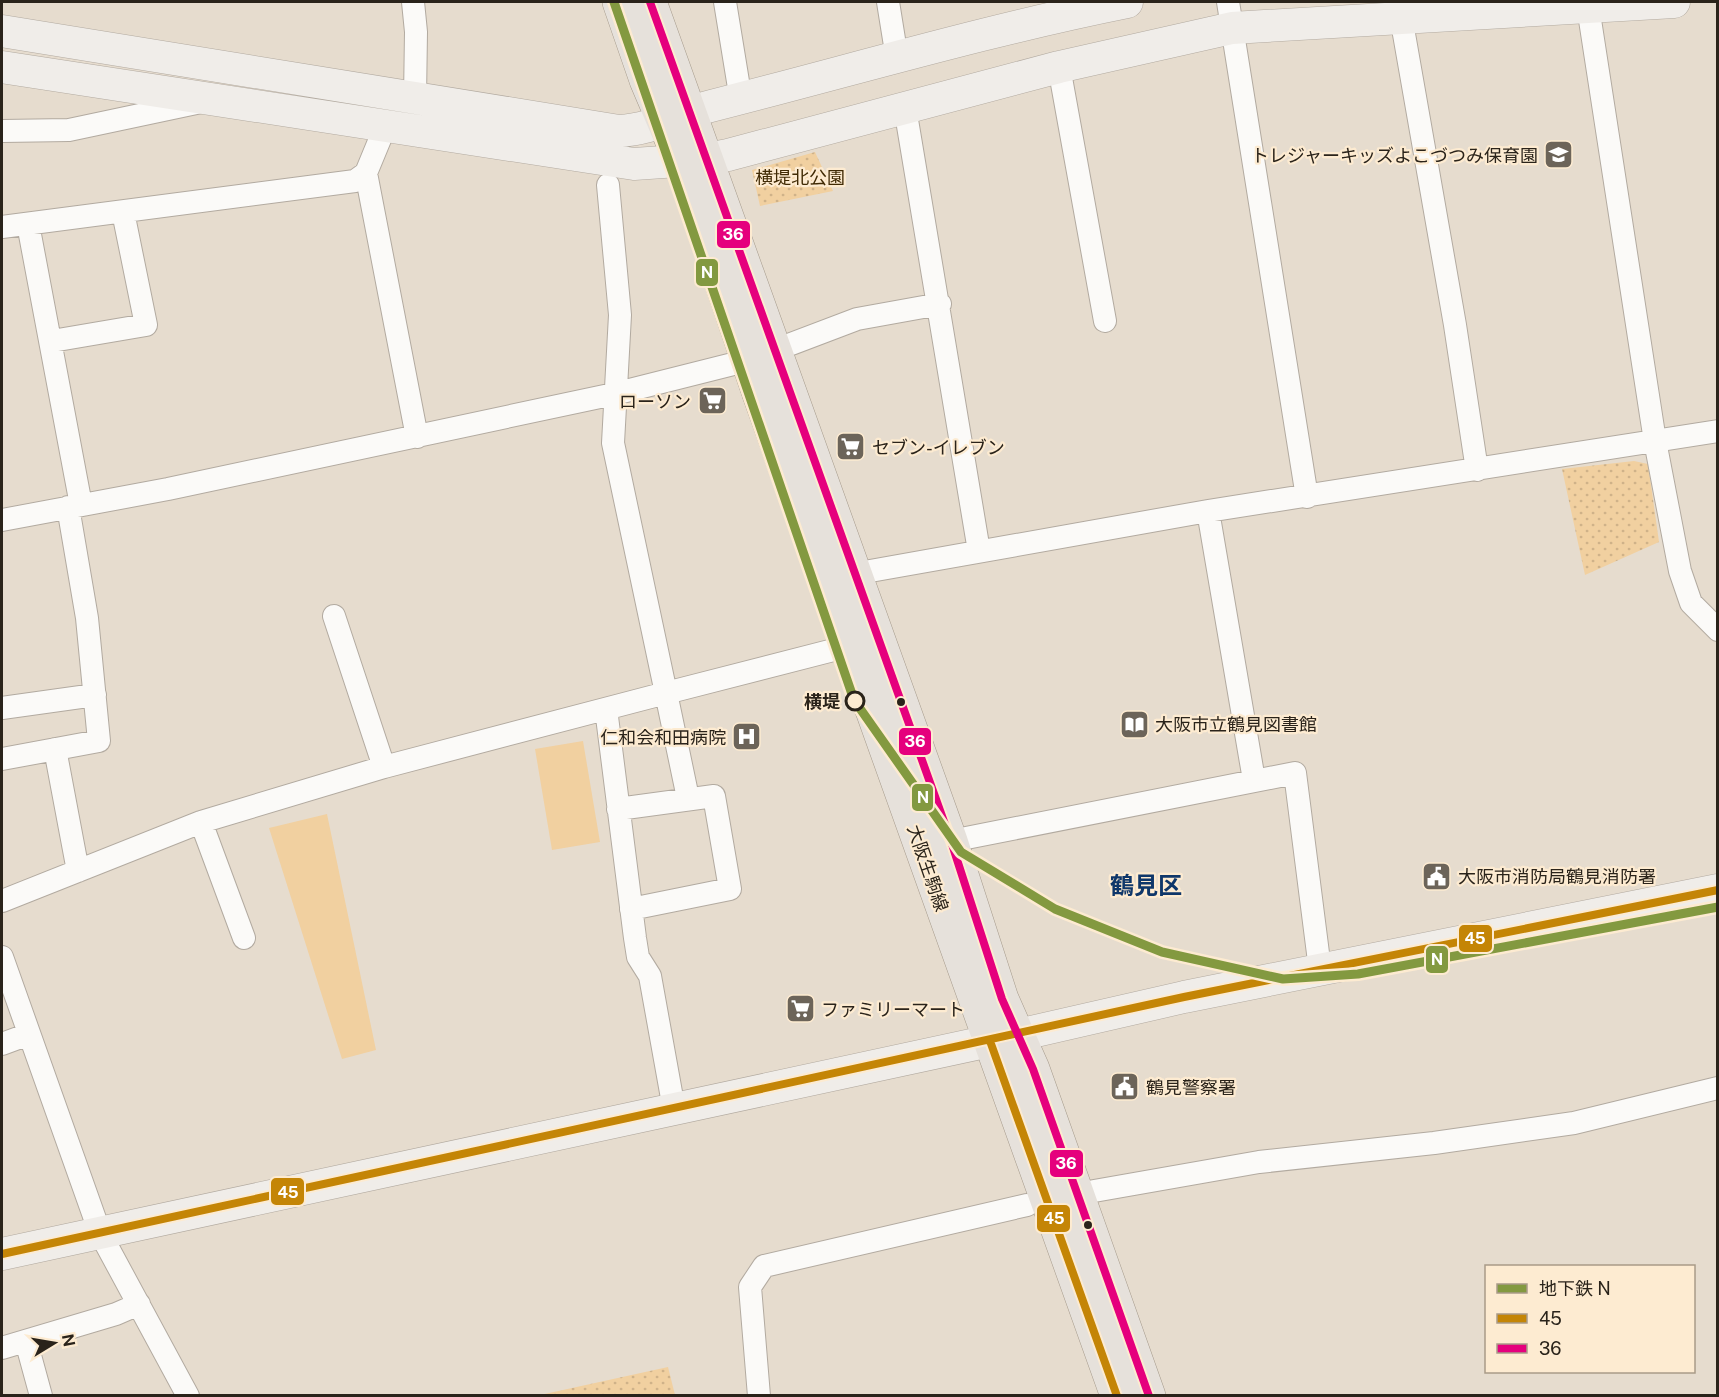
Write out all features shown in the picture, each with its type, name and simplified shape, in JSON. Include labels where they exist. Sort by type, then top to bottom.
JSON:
[{"type":"main road","name":"大阪生駒線","points":[[619,2],[646,80],[677,117]]},
{"type":"main road","name":"大阪生駒線","points":[[650,2],[677,117],[840,576],[951,841],[1002,999],[1004,1038],[1118,1395]]},
{"type":"main road","name":"大阪生駒線","points":[[840,576],[849,646],[1004,1038],[1077,1194],[1149,1395]]},
{"type":"street","points":[[413,2],[428,100],[438,134]]},
{"type":"street","points":[[725,2],[741,100]]},
{"type":"street","points":[[888,2],[897,58]]},
{"type":"street","points":[[2,31],[619,131],[644,129],[677,117],[897,58],[1054,9],[1127,2]]},
{"type":"street","points":[[2,67],[634,164],[694,160],[905,108],[1059,67],[1230,15],[1401,17],[1674,2]]},
{"type":"street","points":[[1588,7],[1655,441],[1680,571],[1691,603],[1718,630]]},
{"type":"street","points":[[1230,15],[1307,497]]},
{"type":"street","points":[[1401,17],[1455,325],[1477,470]]},
{"type":"street","points":[[1059,67],[1105,321]]},
{"type":"street","points":[[2,131],[69,130],[118,122],[208,100]]},
{"type":"street","points":[[905,108],[940,304],[979,551]]},
{"type":"street","points":[[2,227],[355,181],[366,173],[385,127]]},
{"type":"street","points":[[366,173],[417,436]]},
{"type":"street","points":[[608,185],[620,315],[613,443],[688,798]]},
{"type":"street","points":[[52,341],[146,325],[123,212]]},
{"type":"street","points":[[2,759],[99,741],[74,506],[52,341],[28,224]]},
{"type":"street","points":[[2,520],[614,394],[762,355],[857,319],[940,304]]},
{"type":"street","points":[[840,576],[1208,511],[1718,430]]},
{"type":"street","points":[[1208,511],[1254,780]]},
{"type":"street","points":[[334,616],[384,767]]},
{"type":"street","points":[[3,897],[78,871],[201,822],[384,767],[849,646]]},
{"type":"street","points":[[2,708],[94,695]]},
{"type":"street","points":[[606,709],[638,957],[650,976],[674,1109]]},
{"type":"street","points":[[55,749],[78,871]]},
{"type":"street","points":[[951,841],[1295,773],[1320,969]]},
{"type":"street","points":[[618,809],[714,796],[730,889],[631,909]]},
{"type":"street","points":[[201,822],[244,938]]},
{"type":"street","points":[[2,1254],[1320,969],[1718,890]]},
{"type":"street","points":[[2,957],[100,1233],[188,1395]]},
{"type":"street","points":[[2,1044],[29,1034]]},
{"type":"street","points":[[1077,1194],[1259,1162],[1434,1143],[1574,1123],[1718,1088]]},
{"type":"street","points":[[759,1395],[750,1287],[764,1266],[1027,1205]]},
{"type":"street","points":[[2,1348],[116,1314],[139,1304]]},
{"type":"street","points":[[26,1341],[41,1395]]},
{"type":"green space","name":"横堤北公園","points":[[815,152],[833,191],[760,206],[752,170]]},
{"type":"green space","points":[[1634,461],[1648,464],[1659,542],[1585,575],[1562,469]]},
{"type":"green space","points":[[583,741],[600,842],[552,850],[535,749]]},
{"type":"green space","points":[[327,814],[376,1050],[342,1059],[269,828]]},
{"type":"green space","points":[[668,1367],[675,1395],[540,1395]]},
{"type":"metro line","name":"N","points":[[614,2],[854,700],[961,852],[1055,909],[1162,952],[1283,979],[1358,974],[1718,907]]},
{"type":"transit line","name":"36","points":[[650,2],[951,841],[1002,999],[1033,1069],[1149,1396]]},
{"type":"transit line","name":"45","points":[[2,1254],[1184,997],[1718,890]]},
{"type":"transit line","name":"45","points":[[990,1041],[1117,1396]]},
{"type":"place","name":"トレジャーキッズよこづつみ保育園","points":[[1559,155]]},
{"type":"place","name":"ローソン","points":[[712,401]]},
{"type":"place","name":"セブン-イレブン","points":[[851,447]]},
{"type":"place","name":"横堤","points":[[855,701]]},
{"type":"place","name":"大阪市立鶴見図書館","points":[[1134,724]]},
{"type":"place","name":"仁和会和田病院","points":[[747,737]]},
{"type":"place","name":"大阪市消防局鶴見消防署","points":[[1437,876]]},
{"type":"place","name":"ファミリーマート","points":[[800,1009]]},
{"type":"place","name":"鶴見警察署","points":[[1125,1087]]},
{"type":"district","name":"鶴見区","points":[[1146,885]]}]
